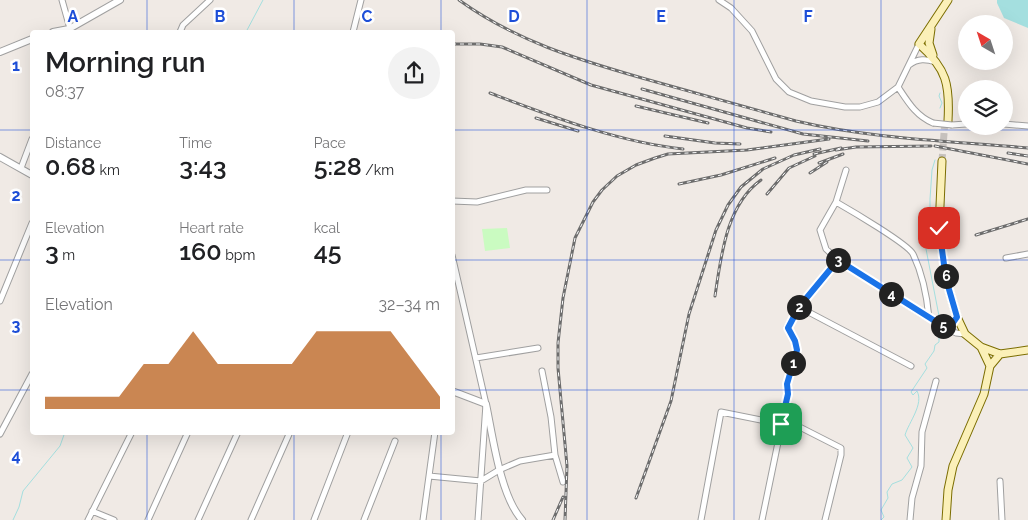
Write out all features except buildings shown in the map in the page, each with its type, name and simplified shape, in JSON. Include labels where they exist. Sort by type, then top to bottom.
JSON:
[{"type":"main road","points":[[948,0],[919,44],[936,62],[947,82],[949,122]]},
{"type":"main road","points":[[933,24],[929,35],[929,42],[936,62]]},
{"type":"main road","points":[[943,160],[939,228],[946,279],[957,317],[965,334],[981,347],[1000,354],[1028,350]]},
{"type":"main road","points":[[981,347],[990,366]]},
{"type":"main road","points":[[946,520],[948,490],[953,466],[984,394],[990,366],[1000,354]]},
{"type":"street","points":[[62,0],[70,30]]},
{"type":"street","points":[[72,30],[120,0]]},
{"type":"street","points":[[181,30],[183,25],[210,0]]},
{"type":"street","points":[[354,30],[361,0]]},
{"type":"street","points":[[719,0],[731,8],[752,32],[776,79],[790,92],[812,101],[845,107],[860,107],[878,102],[898,87],[919,44]]},
{"type":"street","points":[[0,52],[30,40]]},
{"type":"street","points":[[907,67],[915,60],[924,59],[936,62]]},
{"type":"street","points":[[898,87],[908,104],[919,116],[933,123],[958,123]]},
{"type":"street","points":[[1013,125],[1028,126]]},
{"type":"street","points":[[21,168],[30,144]]},
{"type":"street","points":[[0,158],[30,174]]},
{"type":"street","points":[[846,170],[836,202],[820,230],[826,249],[838,260],[929,318],[956,333],[965,334]]},
{"type":"street","points":[[455,201],[477,202],[526,190],[547,190]]},
{"type":"street","points":[[836,202],[896,240],[912,253],[924,282],[929,318]]},
{"type":"street","points":[[0,301],[30,228]]},
{"type":"street","points":[[1006,258],[1028,254]]},
{"type":"street","points":[[762,520],[788,394],[787,384],[797,350],[795,341],[788,328],[799,307],[838,260]]},
{"type":"street","points":[[455,268],[500,470],[515,512],[522,520]]},
{"type":"street","points":[[799,307],[911,366]]},
{"type":"street","points":[[946,328],[950,327],[957,317]]},
{"type":"street","points":[[476,358],[538,348]]},
{"type":"street","points":[[542,371],[551,417],[555,455],[562,482]]},
{"type":"street","points":[[0,434],[30,378]]},
{"type":"street","points":[[910,520],[912,498],[921,466],[922,432],[936,381]]},
{"type":"street","points":[[455,393],[486,404]]},
{"type":"street","points":[[478,520],[486,404]]},
{"type":"street","points":[[701,520],[720,412],[782,421],[841,448],[841,455],[825,520]]},
{"type":"street","points":[[88,520],[130,435]]},
{"type":"street","points":[[148,520],[187,435]]},
{"type":"street","points":[[198,520],[237,435]]},
{"type":"street","points":[[251,520],[289,435]]},
{"type":"street","points":[[314,520],[347,435]]},
{"type":"street","points":[[423,520],[435,435]]},
{"type":"street","points":[[364,520],[396,441]]},
{"type":"street","points":[[429,476],[481,481],[520,460],[555,455]]},
{"type":"street","points":[[1000,481],[1002,520]]},
{"type":"street","points":[[92,511],[114,520]]},
{"type":"green space","points":[[507,228],[510,248],[485,251],[482,229]]},
{"type":"water","points":[[997,0],[1028,0],[1028,28],[1013,22],[1013,15],[1003,15]]},
{"type":"waterway","points":[[247,30],[263,0]]},
{"type":"waterway","points":[[940,93],[939,96],[942,103],[940,108]]},
{"type":"waterway","points":[[935,160],[932,170],[930,220],[926,249],[940,321]]},
{"type":"waterway","points":[[881,520],[884,517],[881,510],[888,498],[887,492],[892,484],[902,480],[912,467],[907,458],[913,448],[905,435],[919,402],[919,396],[917,391],[913,395],[911,392],[927,368],[925,364],[934,351],[935,345],[939,342],[939,328]]},
{"type":"waterway","points":[[13,520],[23,491],[60,446],[64,435]]},
{"type":"tunnel","points":[[942,161],[945,120]]},
{"type":"railway","points":[[459,0],[502,27],[570,56],[796,121],[883,136],[1028,148]]},
{"type":"railway","points":[[455,44],[480,44],[502,47],[591,85],[747,128],[771,132]]},
{"type":"railway","points":[[642,89],[803,134],[868,141]]},
{"type":"railway","points":[[490,93],[560,119],[609,134],[658,146],[683,149]]},
{"type":"railway","points":[[636,106],[708,123]]},
{"type":"railway","points":[[536,118],[578,131]]},
{"type":"railway","points":[[665,136],[715,143],[740,144]]},
{"type":"railway","points":[[565,520],[567,466],[558,368],[558,343],[563,298],[575,238],[593,202],[602,190],[617,176],[636,165],[668,154],[747,150],[829,139]]},
{"type":"railway","points":[[836,150],[856,147],[931,146]]},
{"type":"railway","points":[[935,146],[1028,164]]},
{"type":"railway","points":[[814,154],[841,148]]},
{"type":"railway","points":[[636,498],[671,401],[689,314],[716,230],[728,205],[741,187],[763,169],[794,155],[820,149]]},
{"type":"railway","points":[[1008,153],[1028,156]]},
{"type":"railway","points":[[819,163],[843,154]]},
{"type":"railway","points":[[767,194],[789,168],[815,156]]},
{"type":"railway","points":[[679,184],[721,175],[775,158]]},
{"type":"railway","points":[[810,173],[827,162]]},
{"type":"railway","points":[[715,296],[723,249],[733,217],[749,191],[761,180]]},
{"type":"railway","points":[[976,235],[1028,219]]},
{"type":"railway","points":[[553,520],[563,497]]},
{"type":"route","points":[[781,424],[788,394],[787,384],[797,350],[795,341],[788,328],[799,307],[838,260],[946,328],[953,324],[957,317],[946,279],[939,228]]}]
